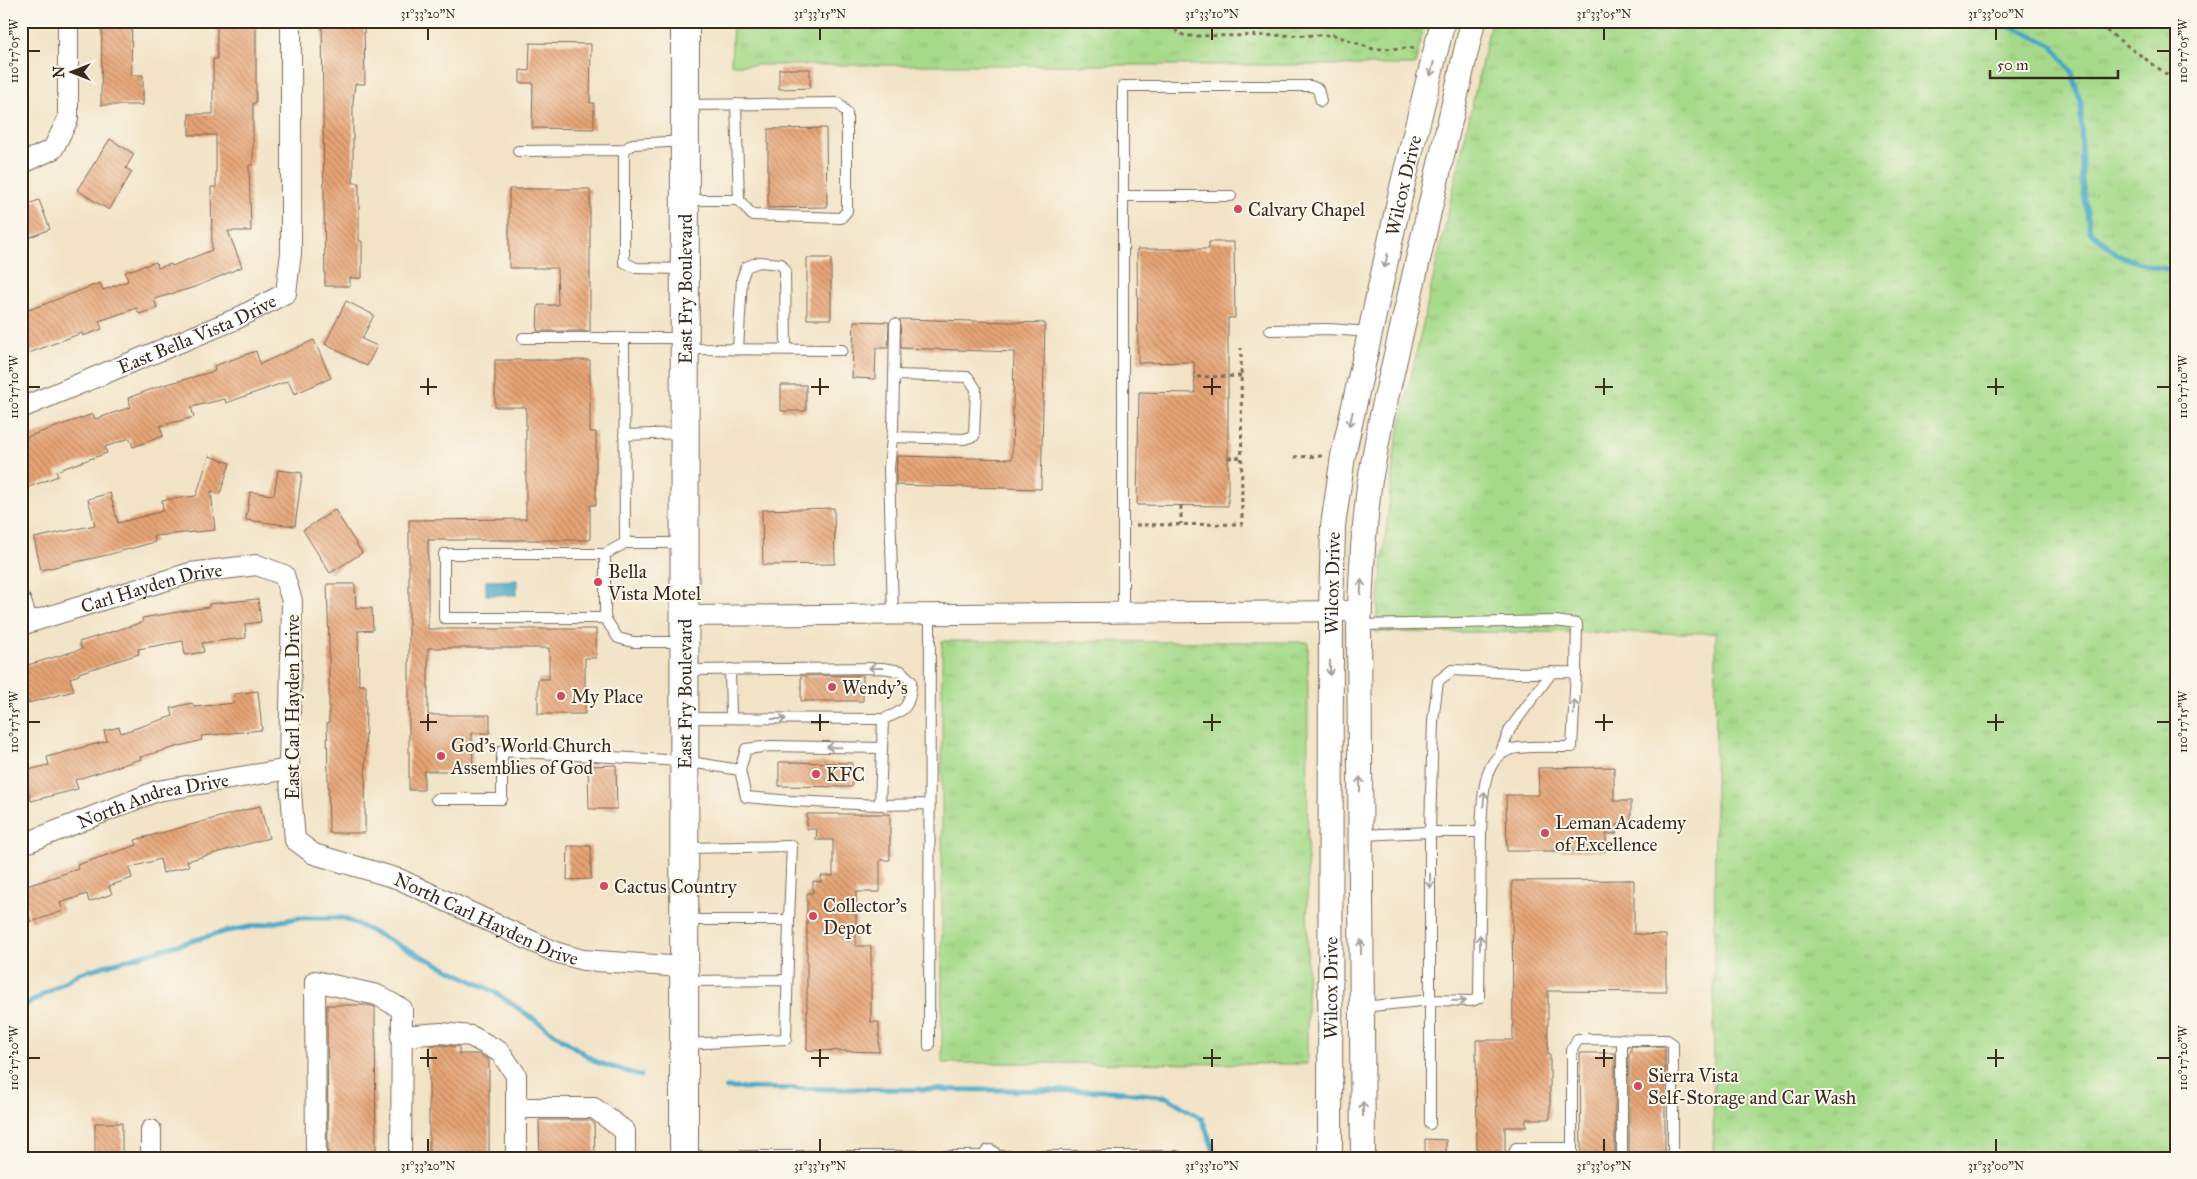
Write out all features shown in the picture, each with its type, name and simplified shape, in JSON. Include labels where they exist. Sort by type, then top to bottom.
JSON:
[{"type":"main road","name":"East Fry Boulevard","points":[[684,1157],[685,21]]},
{"type":"street","points":[[21,164],[53,149],[68,119],[68,21]]},
{"type":"street","name":"East Bella Vista Drive","points":[[21,408],[236,319],[286,294],[291,253],[291,21]]},
{"type":"street","name":"Wilcox Drive","points":[[1330,1158],[1331,611],[1334,526],[1343,456],[1404,183],[1443,21]]},
{"type":"street","name":"Wilcox Drive","points":[[1363,1158],[1359,618],[1362,547],[1381,420],[1473,21]]},
{"type":"street","name":"Carl Hayden Drive","points":[[25,623],[190,574],[257,565],[284,575]]},
{"type":"street","name":"East Carl Hayden Drive","points":[[284,575],[292,602],[289,769],[295,840]]},
{"type":"street","points":[[21,602],[25,623]]},
{"type":"street","points":[[684,629],[893,614],[1331,611],[1359,618]]},
{"type":"street","name":"North Andrea Drive","points":[[21,845],[157,791],[289,769]]},
{"type":"street","name":"North Carl Hayden Drive","points":[[295,840],[314,854],[399,879],[555,952],[583,960],[684,974]]},
{"type":"street","points":[[316,1158],[315,981],[378,994],[402,1009],[401,1158]]},
{"type":"street","points":[[401,1036],[442,1033],[471,1036],[500,1052],[516,1075],[516,1158]]},
{"type":"street","points":[[516,1108],[594,1108],[625,1131],[625,1158]]},
{"type":"street","points":[[151,1130],[151,1158]]},
{"type":"lane","points":[[1123,612],[1123,86],[1311,86],[1318,89],[1320,101]]},
{"type":"lane","points":[[685,104],[838,103],[847,114],[847,211],[841,218],[752,215],[738,200],[736,104]]},
{"type":"lane","points":[[518,151],[624,150],[633,144],[685,141]]},
{"type":"lane","points":[[624,150],[624,262],[636,268],[685,269]]},
{"type":"lane","points":[[1123,196],[1231,196]]},
{"type":"lane","points":[[685,200],[738,200]]},
{"type":"lane","points":[[738,350],[742,279],[746,267],[759,262],[781,264],[785,270],[786,350]]},
{"type":"lane","points":[[893,614],[890,468],[895,324]]},
{"type":"lane","points":[[1270,330],[1328,329],[1371,332]]},
{"type":"lane","points":[[523,338],[624,338],[738,350],[842,350]]},
{"type":"lane","points":[[624,338],[625,543]]},
{"type":"lane","points":[[892,438],[964,439],[974,436],[976,389],[968,377],[894,375]]},
{"type":"lane","points":[[624,434],[685,433]]},
{"type":"lane","points":[[605,618],[444,618],[444,554],[605,554],[625,543],[685,543]]},
{"type":"lane","points":[[605,554],[605,618],[618,638],[633,642],[684,629]]},
{"type":"lane","points":[[929,1046],[930,614]]},
{"type":"lane","points":[[1359,618],[1555,620],[1577,624],[1572,747],[1516,748],[1500,754]]},
{"type":"lane","points":[[684,670],[882,668],[901,671],[911,681],[911,700],[900,713],[883,719],[684,718]]},
{"type":"lane","points":[[730,669],[731,718]]},
{"type":"lane","points":[[1430,1124],[1430,832],[1433,721],[1438,681],[1452,670],[1515,674],[1576,672]]},
{"type":"lane","points":[[1362,1007],[1431,1000],[1472,1001],[1479,998],[1481,832],[1486,780],[1492,764],[1500,754],[1510,728],[1552,672]]},
{"type":"lane","points":[[911,690],[930,690]]},
{"type":"lane","points":[[880,805],[883,719]]},
{"type":"lane","points":[[882,748],[771,746],[746,749],[740,770],[746,797],[880,805],[929,804]]},
{"type":"lane","points":[[436,799],[502,799],[502,751],[684,761],[740,770]]},
{"type":"lane","points":[[1361,835],[1481,832]]},
{"type":"lane","points":[[684,848],[792,846],[786,1039],[684,1044]]},
{"type":"lane","points":[[684,920],[789,920]]},
{"type":"lane","points":[[684,974],[787,980]]},
{"type":"lane","points":[[1512,1158],[1516,1148],[1572,1153],[1572,1050],[1578,1039],[1667,1040],[1673,1044],[1672,1158]]},
{"type":"lane","points":[[1622,1039],[1622,1158]]},
{"type":"lane","points":[[684,1157],[1177,1156],[1177,1158]]},
{"type":"path","points":[[1172,21],[1177,32],[1185,36],[1334,35],[1373,49],[1437,47]]},
{"type":"path","points":[[2093,21],[2176,81]]},
{"type":"path","points":[[1123,525],[1242,524],[1241,348]]},
{"type":"path","points":[[1197,376],[1241,376]]},
{"type":"path","points":[[1294,456],[1343,456]]},
{"type":"path","points":[[1228,458],[1242,458]]},
{"type":"path","points":[[1181,506],[1181,524]]},
{"type":"green space","points":[[733,21],[1425,21],[1415,65],[731,65]]},
{"type":"green space","points":[[1491,21],[2176,21],[2176,1158],[1713,1158],[1716,633],[1375,632],[1395,448]]},
{"type":"green space","points":[[942,641],[1308,642],[1307,1064],[942,1063]]},
{"type":"water","points":[[517,580],[517,595],[486,595],[486,581]]},
{"type":"building","points":[[102,21],[132,21],[131,75],[143,75],[143,105],[101,105]]},
{"type":"building","points":[[217,21],[256,21],[256,103],[253,103],[253,165],[249,165],[251,231],[228,231],[242,267],[195,287],[154,299],[157,308],[139,314],[137,308],[99,321],[102,329],[83,336],[82,333],[21,356],[21,313],[100,283],[103,290],[128,281],[125,272],[156,262],[158,268],[171,264],[172,266],[212,250],[211,187],[216,187],[216,135],[189,135],[189,114],[213,114],[213,59],[217,59]]},
{"type":"building","points":[[322,21],[364,21],[365,84],[355,84],[353,102],[353,183],[359,183],[359,241],[362,241],[362,278],[350,278],[350,286],[325,286]]},
{"type":"building","points":[[530,43],[591,44],[590,103],[594,103],[594,129],[532,128],[533,83],[520,83],[520,70],[529,71]]},
{"type":"building","points":[[779,69],[810,69],[810,88],[779,89]]},
{"type":"building","points":[[826,128],[827,207],[768,208],[768,129]]},
{"type":"building","points":[[110,139],[134,154],[126,168],[132,172],[109,210],[77,190]]},
{"type":"building","points":[[509,189],[590,189],[590,331],[537,331],[538,305],[558,305],[557,268],[509,268]]},
{"type":"building","points":[[39,200],[50,229],[21,241],[21,207]]},
{"type":"building","points":[[1209,242],[1234,242],[1235,318],[1228,318],[1228,506],[1137,505],[1139,392],[1195,393],[1194,362],[1138,363],[1137,249],[1209,249]]},
{"type":"building","points":[[807,258],[831,258],[831,319],[807,319]]},
{"type":"building","points":[[346,301],[374,315],[362,339],[377,346],[367,366],[325,344]]},
{"type":"building","points":[[900,319],[1045,323],[1041,489],[896,485],[897,456],[1012,459],[1014,352],[901,348]]},
{"type":"building","points":[[854,321],[889,322],[888,348],[876,348],[875,379],[852,378]]},
{"type":"building","points":[[314,340],[331,378],[294,394],[288,381],[226,403],[225,399],[191,407],[194,417],[160,426],[163,436],[133,447],[130,438],[105,447],[107,453],[56,471],[58,476],[21,490],[21,439],[93,414],[95,419],[131,407],[128,398],[160,386],[215,371],[214,366],[256,351],[260,364]]},
{"type":"building","points":[[495,360],[590,360],[590,432],[596,432],[596,505],[590,505],[590,540],[428,540],[428,629],[596,629],[596,658],[585,658],[585,714],[538,714],[538,679],[549,679],[549,648],[428,648],[428,715],[490,715],[490,733],[472,733],[473,771],[424,771],[424,790],[409,790],[409,520],[526,519],[526,407],[495,407]]},
{"type":"building","points":[[781,385],[806,385],[806,411],[781,411]]},
{"type":"building","points":[[209,456],[230,463],[220,494],[211,491],[215,530],[154,536],[155,542],[41,570],[34,538],[95,525],[88,499],[110,493],[118,523],[163,511],[162,500],[196,496]]},
{"type":"building","points":[[278,470],[302,473],[295,526],[246,520],[250,492],[274,495]]},
{"type":"building","points":[[834,508],[835,564],[763,565],[762,510]]},
{"type":"building","points":[[335,510],[362,553],[330,573],[303,530]]},
{"type":"building","points":[[327,584],[355,584],[356,608],[372,608],[373,630],[358,631],[359,685],[366,685],[365,833],[329,833],[327,723],[329,723],[329,643]]},
{"type":"building","points":[[258,599],[261,622],[245,624],[246,638],[202,643],[204,652],[185,655],[183,641],[138,649],[139,654],[79,673],[79,675],[70,678],[74,691],[21,705],[21,667],[82,649],[79,642],[143,622],[142,618],[209,607],[209,604]]},
{"type":"building","name":"Wendy's","points":[[863,675],[863,701],[801,701],[801,676]]},
{"type":"building","points":[[258,691],[262,730],[201,736],[202,740],[140,757],[141,759],[75,780],[78,789],[31,801],[24,771],[49,765],[47,757],[107,741],[104,731],[119,727],[121,733],[173,716],[171,708],[192,703],[194,707],[235,703],[234,694]]},
{"type":"building","name":"KFC","points":[[779,762],[852,763],[852,787],[779,786]]},
{"type":"building","points":[[616,765],[617,809],[589,809],[588,766]]},
{"type":"building","points":[[1614,767],[1614,801],[1631,801],[1631,824],[1616,825],[1616,834],[1606,834],[1606,851],[1507,851],[1506,795],[1539,795],[1538,768]]},
{"type":"building","points":[[260,806],[269,838],[187,861],[189,866],[163,873],[160,859],[129,868],[132,878],[109,886],[112,894],[89,902],[87,894],[60,903],[63,911],[31,922],[21,888],[78,869],[77,865],[137,845],[135,840]]},
{"type":"building","points":[[807,814],[890,814],[890,860],[880,860],[880,892],[856,892],[856,946],[871,946],[871,1022],[879,1022],[879,1052],[807,1050],[807,893],[813,893],[813,881],[821,882],[821,876],[833,876],[833,840],[816,840],[817,829],[807,829]]},
{"type":"building","points":[[568,846],[591,846],[591,879],[567,880]]},
{"type":"building","points":[[1634,880],[1634,934],[1666,935],[1666,992],[1548,991],[1550,1119],[1526,1119],[1526,1127],[1505,1127],[1505,1158],[1477,1158],[1476,1040],[1513,1040],[1512,881]]},
{"type":"building","points":[[327,1005],[367,1005],[375,1007],[376,1158],[328,1158]]},
{"type":"building","points":[[429,1046],[459,1047],[459,1054],[478,1054],[489,1060],[489,1158],[429,1158]]},
{"type":"building","points":[[1631,1046],[1665,1047],[1665,1158],[1629,1158],[1629,1053],[1631,1053]]},
{"type":"building","points":[[1580,1053],[1615,1053],[1615,1158],[1581,1158]]},
{"type":"building","points":[[539,1120],[590,1120],[594,1123],[595,1158],[540,1158]]},
{"type":"building","points":[[95,1123],[122,1123],[122,1158],[95,1158]]},
{"type":"building","points":[[1425,1139],[1446,1140],[1446,1158],[1425,1158]]},
{"type":"waterway","points":[[1985,21],[2018,29],[2053,46],[2072,72],[2081,104],[2082,181],[2090,231],[2121,257],[2154,267],[2176,270]]},
{"type":"waterway","points":[[21,1008],[80,973],[223,932],[298,918],[344,918],[493,991],[596,1062],[641,1076]]},
{"type":"waterway","points":[[726,1088],[1114,1091],[1167,1097],[1202,1119],[1217,1158]]},
{"type":"place","name":"Calvary Chapel","points":[[1238,209]]},
{"type":"place","name":"Bella Vista Motel","points":[[598,582]]},
{"type":"place","name":"Wendy's","points":[[832,687]]},
{"type":"place","name":"My Place","points":[[561,696]]},
{"type":"place","name":"God's World Church Assemblies of God","points":[[441,756]]},
{"type":"place","name":"KFC","points":[[816,774]]},
{"type":"place","name":"Leman Academy of Excellence","points":[[1545,833]]},
{"type":"place","name":"Cactus Country","points":[[604,886]]},
{"type":"place","name":"Collector's Depot","points":[[813,916]]},
{"type":"place","name":"Sierra Vista Self-Storage and Car Wash","points":[[1638,1086]]}]
